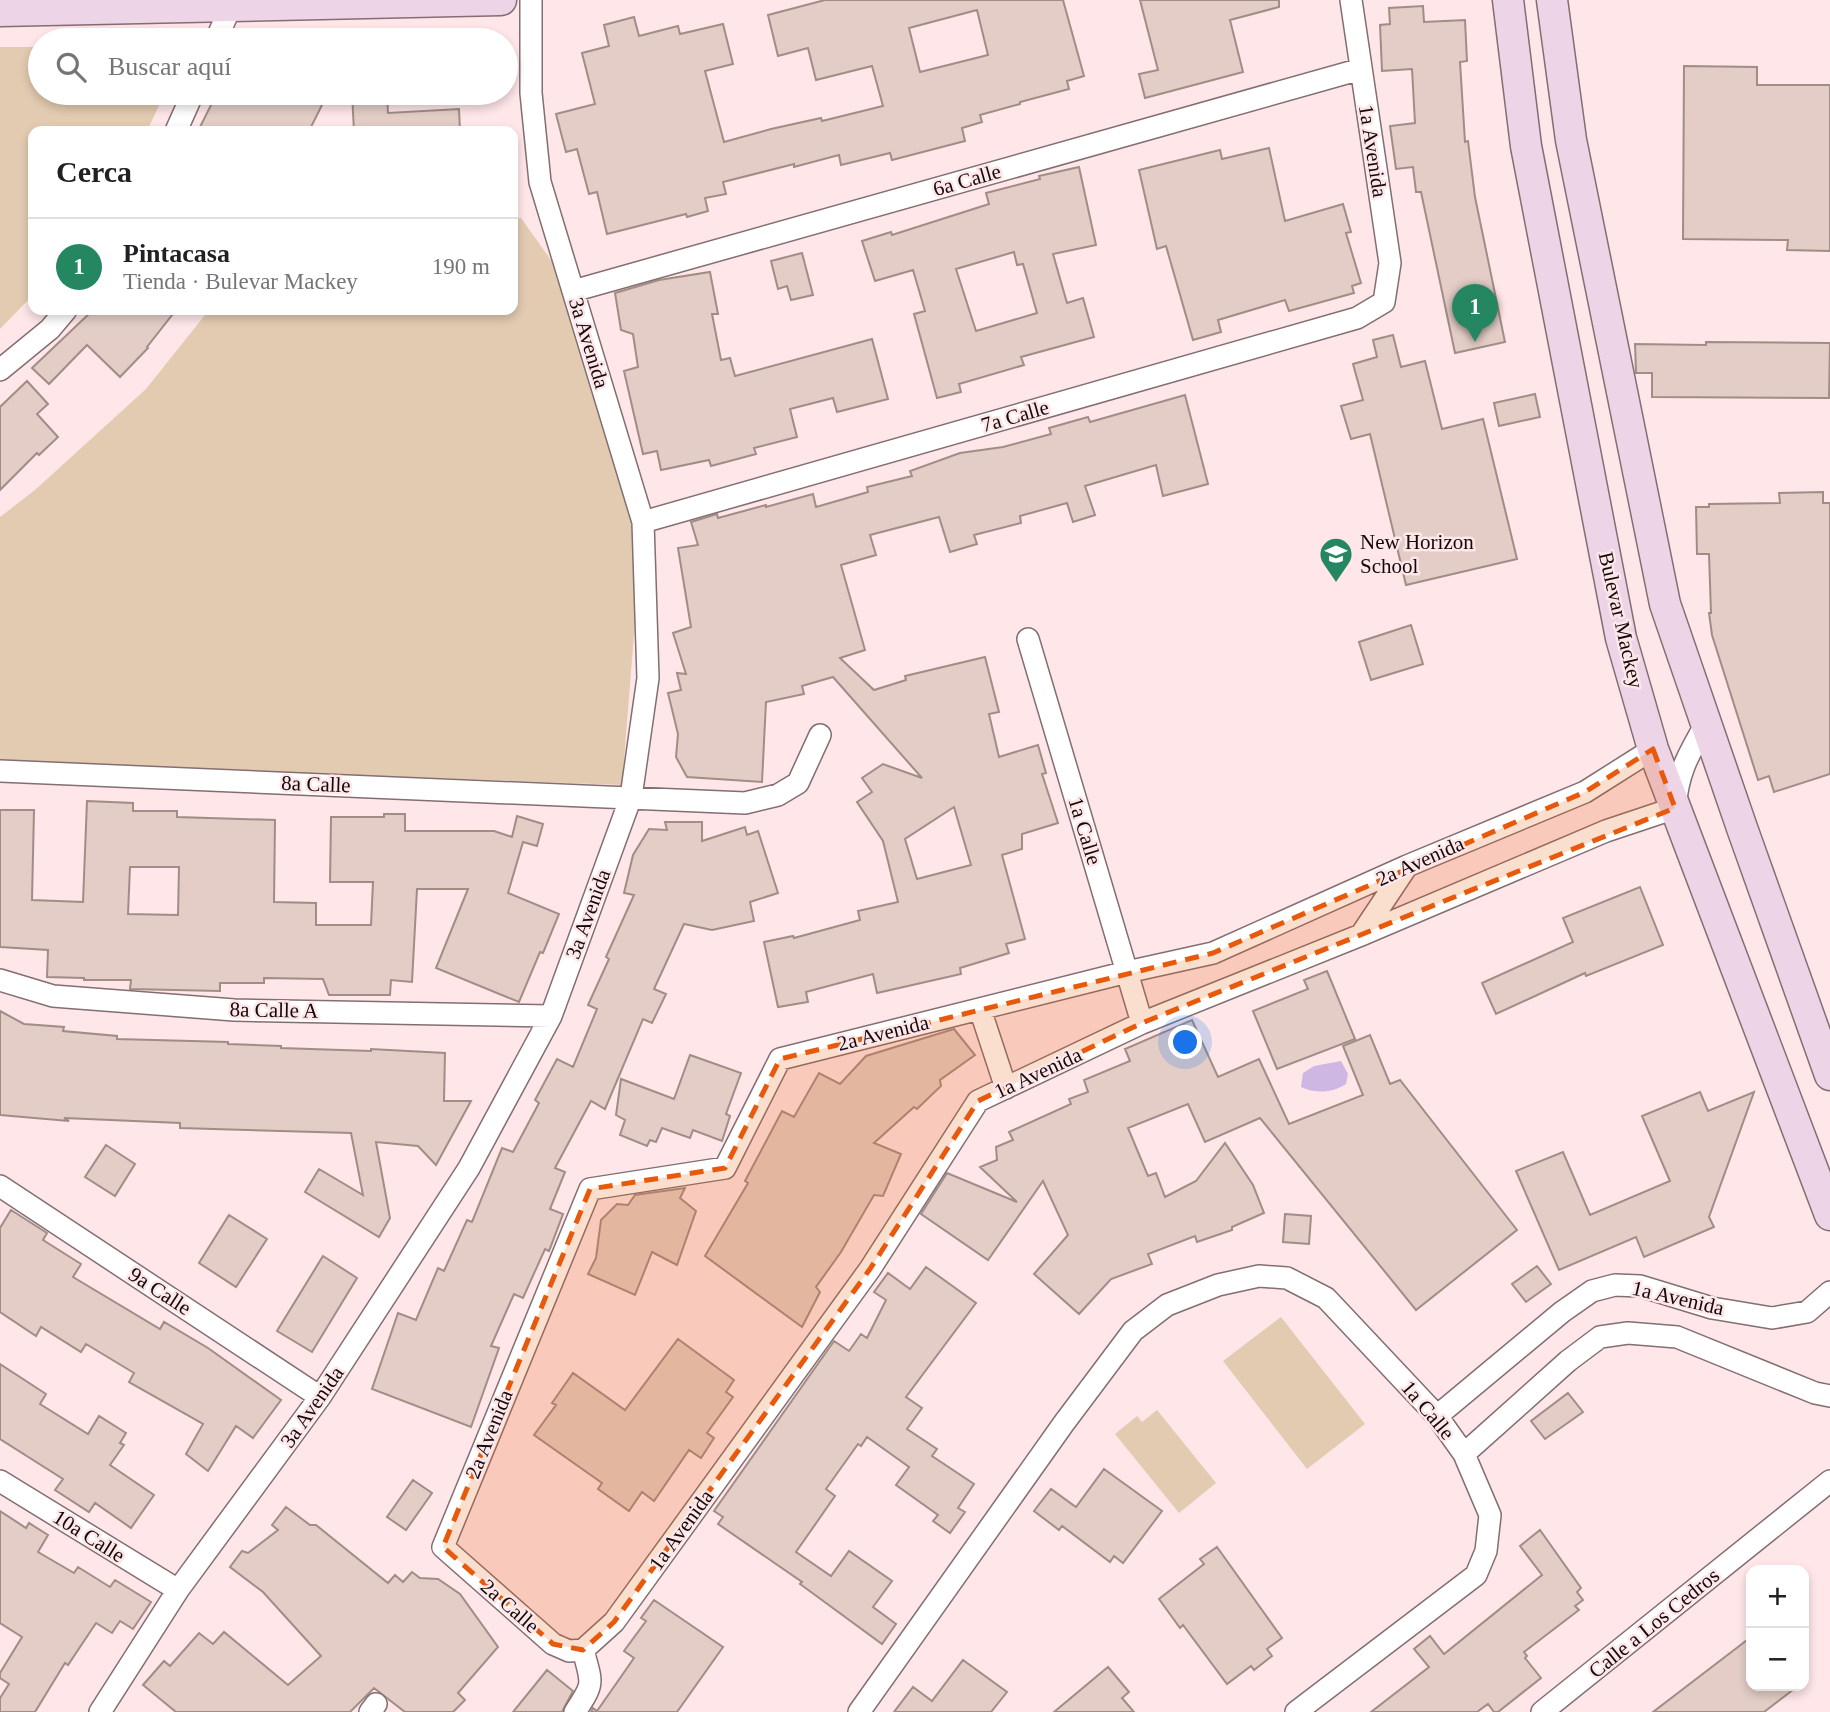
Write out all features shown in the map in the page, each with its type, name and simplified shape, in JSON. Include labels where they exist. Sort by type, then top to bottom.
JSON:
[{"type":"main road","points":[[0,11],[501,0]]},
{"type":"main road","name":"Bulevar Mackey","points":[[1508,0],[1526,146],[1621,638],[1653,750],[1830,1214]]},
{"type":"main road","points":[[1552,0],[1571,141],[1665,604],[1824,1046],[1830,1075]]},
{"type":"street","name":"3a Avenida","points":[[100,1712],[178,1590],[320,1397],[469,1168],[551,1016],[631,797],[648,678],[643,522],[540,182],[531,93],[531,0]]},
{"type":"street","name":"1a Avenida","points":[[1351,0],[1390,263],[1384,302]]},
{"type":"street","points":[[221,28],[231,6]]},
{"type":"street","name":"6a Calle","points":[[573,291],[1361,69]]},
{"type":"street","points":[[178,126],[188,105]]},
{"type":"street","name":"7a Calle","points":[[643,522],[1357,318],[1384,302]]},
{"type":"street","points":[[0,370],[50,329],[62,315]]},
{"type":"street","name":"1a Calle","points":[[1028,639],[1142,1023]]},
{"type":"street","points":[[1675,808],[1681,769],[1707,722]]},
{"type":"street","name":"8a Calle","points":[[0,771],[745,803],[778,794],[798,783],[820,735]]},
{"type":"street","name":"2a Avenida","points":[[443,1548],[590,1189],[725,1168],[780,1059],[1213,953],[1407,866],[1591,789],[1653,750]]},
{"type":"street","name":"1a Avenida","points":[[583,1650],[614,1622],[862,1280],[978,1101],[1142,1023],[1361,935],[1606,831],[1675,808]]},
{"type":"street","points":[[1361,935],[1407,866]]},
{"type":"street","points":[[1231,946],[1244,982]]},
{"type":"street","name":"8a Calle A","points":[[0,980],[52,996],[234,1010],[551,1016]]},
{"type":"street","points":[[980,1009],[1006,1088]]},
{"type":"street","name":"9a Calle","points":[[0,1186],[320,1397]]},
{"type":"street","name":"1a Calle","points":[[859,1712],[1064,1423],[1133,1331],[1167,1305],[1218,1285],[1259,1276],[1287,1278],[1326,1298],[1437,1416],[1464,1454],[1490,1515],[1486,1551],[1476,1575],[1296,1712]]},
{"type":"street","name":"1a Avenida","points":[[1437,1416],[1562,1312],[1592,1291],[1615,1286],[1640,1286],[1712,1308],[1772,1318],[1807,1312],[1830,1292]]},
{"type":"street","name":"1a Avenida","points":[[1464,1454],[1568,1361],[1600,1337],[1628,1333],[1676,1337],[1815,1393],[1830,1396]]},
{"type":"street","name":"10a Calle","points":[[0,1481],[178,1590]]},
{"type":"street","name":"Calle a Los Cedros","points":[[1542,1712],[1830,1481]]},
{"type":"street","name":"2a Calle","points":[[443,1548],[552,1644],[569,1651],[583,1650]]},
{"type":"street","points":[[575,1712],[591,1688],[583,1650]]},
{"type":"highlighted area","points":[[1653,749],[1675,808],[1142,1023],[978,1101],[870,1269],[614,1622],[583,1650],[553,1644],[443,1547],[590,1189],[725,1168],[780,1059],[1213,953],[1585,792]]},
{"type":"shaded area","points":[[0,47],[28,47],[28,105],[159,105],[149,126],[28,126],[28,300],[0,329]]},
{"type":"shaded area","points":[[518,218],[521,218],[573,291],[643,522],[622,785],[0,762],[0,517],[35,490],[146,389],[205,315],[518,315]]},
{"type":"shaded area","points":[[1341,1061],[1348,1074],[1346,1084],[1324,1092],[1301,1087],[1303,1073],[1314,1066]]},
{"type":"shaded area","points":[[1281,1317],[1365,1424],[1307,1469],[1223,1361]]},
{"type":"shaded area","points":[[1157,1410],[1216,1483],[1179,1513],[1115,1434],[1137,1416],[1142,1422]]},
{"type":"building","points":[[825,0],[1063,0],[1084,76],[1067,81],[1069,89],[980,115],[982,122],[962,128],[965,141],[892,160],[890,153],[841,165],[839,155],[723,182],[726,194],[705,198],[708,211],[607,234],[597,192],[589,194],[577,149],[566,152],[556,114],[595,104],[582,53],[609,46],[604,25],[634,17],[639,36],[678,26],[680,34],[723,24],[733,64],[705,71],[724,142],[771,129],[821,118],[822,121],[883,106],[872,66],[816,80],[808,48],[778,56],[768,15]],"holes":[[[977,10],[988,55],[920,72],[909,28]]]},
{"type":"building","points":[[1140,0],[1279,0],[1279,7],[1230,20],[1243,72],[1145,98],[1139,74],[1158,70]]},
{"type":"building","points":[[1423,6],[1424,22],[1465,20],[1467,61],[1460,62],[1465,142],[1468,141],[1475,197],[1505,342],[1455,353],[1421,192],[1416,192],[1413,167],[1396,169],[1390,126],[1415,123],[1412,69],[1382,71],[1380,25],[1390,24],[1389,8]]},
{"type":"building","points":[[1684,66],[1757,67],[1757,85],[1830,85],[1830,251],[1787,250],[1788,240],[1683,239]]},
{"type":"building","points":[[211,105],[322,105],[312,126],[200,126]]},
{"type":"building","points":[[353,105],[388,105],[388,113],[459,109],[460,126],[354,126]]},
{"type":"building","points":[[1269,148],[1285,221],[1343,204],[1351,232],[1346,233],[1361,283],[1352,286],[1354,293],[1289,311],[1285,300],[1218,320],[1221,332],[1193,340],[1166,246],[1157,249],[1139,170],[1220,150],[1222,159]]},
{"type":"building","points":[[1079,167],[1096,245],[1053,254],[1067,303],[1083,298],[1094,337],[1021,357],[1024,365],[959,384],[961,392],[937,398],[914,314],[925,311],[913,270],[875,281],[862,241],[891,232],[892,235],[989,204],[986,193],[1040,179],[1039,176]],"holes":[[[1014,252],[1017,265],[1023,264],[1037,313],[976,331],[956,269]]]},
{"type":"building","points":[[802,253],[813,295],[791,300],[787,286],[778,289],[771,261]]},
{"type":"building","points":[[710,272],[718,314],[712,314],[721,360],[730,358],[735,376],[872,339],[888,399],[837,412],[833,398],[790,409],[797,437],[754,448],[756,454],[711,466],[709,460],[661,470],[657,451],[643,454],[624,371],[638,367],[633,334],[621,330],[615,293],[659,280]]},
{"type":"building","points":[[88,315],[172,315],[148,348],[120,377],[87,345],[49,384],[32,368]]},
{"type":"building","points":[[1393,335],[1401,367],[1425,361],[1442,429],[1483,419],[1517,559],[1406,585],[1370,434],[1351,439],[1341,406],[1363,400],[1353,364],[1377,357],[1373,340]]},
{"type":"building","points":[[1706,342],[1830,343],[1829,398],[1652,397],[1652,373],[1636,373],[1635,344],[1706,345]]},
{"type":"building","points":[[27,381],[48,404],[37,414],[58,437],[39,455],[37,453],[0,490],[0,407]]},
{"type":"building","points":[[1535,394],[1540,417],[1499,426],[1494,403]]},
{"type":"building","points":[[1185,395],[1208,484],[1163,496],[1156,465],[1085,486],[1095,515],[1073,522],[1067,503],[1020,516],[1021,523],[974,535],[977,544],[950,552],[939,517],[870,535],[876,555],[841,565],[865,650],[840,658],[874,690],[906,680],[905,676],[985,657],[999,712],[989,714],[999,757],[1038,745],[1046,773],[1042,774],[1058,823],[1022,834],[1022,849],[1002,855],[1025,939],[1006,944],[1009,953],[960,968],[961,974],[877,993],[873,974],[806,992],[808,1002],[778,1007],[764,942],[793,936],[794,938],[860,920],[858,911],[898,902],[883,841],[857,802],[872,792],[862,778],[883,764],[922,778],[833,677],[802,686],[804,694],[766,702],[762,782],[687,777],[676,757],[678,734],[668,693],[681,690],[677,673],[686,674],[673,633],[691,627],[678,548],[698,545],[691,522],[717,514],[718,518],[766,507],[813,494],[816,507],[868,492],[867,487],[912,476],[910,471],[960,453],[1003,447],[1051,434],[1049,428],[1088,417],[1090,422]],"holes":[[[954,807],[971,865],[917,879],[905,839]]]},
{"type":"building","points":[[1823,492],[1823,503],[1830,503],[1830,774],[1774,792],[1769,776],[1758,780],[1712,635],[1709,613],[1709,554],[1697,554],[1696,507],[1709,507],[1709,504],[1780,503],[1779,493]]},
{"type":"building","points":[[1411,625],[1423,664],[1371,680],[1359,642]]},
{"type":"building","points":[[87,801],[133,803],[133,811],[177,811],[177,817],[275,820],[274,902],[316,903],[316,925],[371,925],[373,882],[330,882],[331,817],[384,817],[384,814],[405,814],[405,831],[494,831],[512,837],[517,816],[543,824],[537,846],[523,842],[508,893],[559,914],[519,1002],[436,968],[468,889],[417,889],[412,982],[391,980],[390,995],[329,995],[323,979],[264,978],[264,983],[220,983],[220,991],[130,989],[131,980],[47,977],[48,950],[0,947],[0,810],[34,810],[32,900],[83,902]],"holes":[[[130,867],[179,867],[178,915],[128,914]]]},
{"type":"building","points":[[665,822],[702,822],[702,841],[745,827],[747,835],[758,831],[778,893],[750,902],[754,921],[712,930],[684,924],[654,989],[666,994],[652,1023],[643,1019],[605,1109],[591,1101],[555,1168],[565,1172],[550,1209],[563,1214],[549,1251],[545,1249],[523,1298],[514,1294],[491,1346],[499,1348],[471,1427],[372,1389],[398,1313],[416,1320],[438,1268],[444,1271],[467,1220],[472,1222],[502,1148],[513,1152],[539,1103],[535,1100],[557,1059],[573,1067],[597,1009],[588,1005],[634,895],[624,893],[633,855],[649,829],[667,830]]},
{"type":"building","points":[[1640,887],[1663,945],[1586,976],[1585,973],[1496,1014],[1482,983],[1573,942],[1563,918]]},
{"type":"building","points":[[1327,971],[1355,1039],[1277,1069],[1253,1011],[1308,989],[1304,980]]},
{"type":"building","points":[[0,1011],[24,1024],[64,1027],[63,1031],[117,1036],[117,1039],[445,1053],[444,1101],[471,1101],[436,1165],[418,1146],[376,1142],[390,1218],[379,1237],[305,1192],[319,1169],[363,1195],[351,1133],[180,1128],[180,1123],[64,1118],[69,1121],[0,1115]]},
{"type":"building","points":[[1192,1020],[1218,1077],[1259,1059],[1289,1124],[1363,1095],[1343,1046],[1370,1035],[1390,1084],[1400,1080],[1517,1230],[1416,1310],[1260,1118],[1205,1142],[1188,1104],[1128,1128],[1148,1176],[1156,1173],[1165,1197],[1196,1181],[1225,1143],[1253,1185],[1264,1213],[1232,1227],[1232,1230],[1197,1242],[1195,1236],[1148,1254],[1152,1264],[1111,1279],[1079,1314],[1034,1274],[1068,1235],[1043,1181],[988,1260],[921,1214],[947,1173],[1017,1202],[980,1167],[997,1160],[996,1147],[1013,1140],[1009,1132],[1071,1104],[1069,1099],[1088,1092],[1084,1080],[1130,1061],[1125,1049]]},
{"type":"building","points":[[954,1029],[975,1055],[940,1080],[941,1086],[917,1109],[914,1107],[874,1143],[901,1154],[883,1196],[874,1195],[841,1252],[816,1287],[820,1292],[802,1327],[705,1256],[748,1183],[745,1181],[782,1111],[794,1117],[819,1073],[840,1084],[866,1056]]},
{"type":"building","points":[[690,1055],[741,1073],[726,1114],[730,1116],[722,1141],[693,1130],[690,1138],[662,1128],[656,1142],[650,1140],[647,1146],[620,1135],[625,1120],[616,1115],[621,1079],[674,1099]]},
{"type":"building","points":[[1700,1092],[1708,1111],[1754,1092],[1709,1217],[1714,1227],[1644,1257],[1636,1237],[1559,1270],[1516,1171],[1563,1152],[1590,1215],[1670,1181],[1642,1116]]},
{"type":"building","points":[[106,1145],[135,1164],[115,1196],[85,1177]]},
{"type":"building","points":[[685,1188],[680,1198],[696,1211],[677,1265],[652,1252],[635,1295],[588,1274],[596,1258],[601,1220],[617,1204],[628,1205],[635,1195]]},
{"type":"building","points":[[11,1210],[47,1233],[43,1240],[81,1264],[73,1277],[160,1329],[164,1322],[208,1348],[281,1400],[253,1438],[236,1426],[208,1471],[186,1454],[203,1424],[129,1382],[134,1373],[86,1344],[81,1352],[41,1327],[36,1336],[0,1312],[0,1228]]},
{"type":"building","points":[[1285,1214],[1311,1216],[1309,1244],[1283,1242]]},
{"type":"building","points":[[229,1215],[267,1239],[236,1287],[199,1263]]},
{"type":"building","points":[[323,1256],[357,1278],[312,1352],[277,1331]]},
{"type":"building","points":[[1537,1266],[1551,1284],[1526,1302],[1512,1284]]},
{"type":"building","points":[[926,1267],[976,1303],[906,1397],[922,1408],[907,1429],[937,1449],[932,1456],[974,1484],[958,1508],[965,1512],[950,1533],[933,1521],[938,1515],[896,1485],[909,1467],[867,1437],[861,1446],[858,1444],[826,1489],[835,1496],[796,1552],[831,1576],[849,1551],[892,1581],[873,1607],[896,1624],[882,1644],[800,1584],[802,1582],[718,1524],[723,1517],[714,1511],[834,1341],[849,1351],[861,1334],[867,1338],[886,1300],[874,1292],[888,1273],[910,1289]]},
{"type":"building","points":[[678,1339],[734,1380],[726,1392],[733,1397],[707,1433],[714,1438],[701,1458],[689,1450],[654,1501],[642,1492],[629,1511],[598,1489],[602,1483],[534,1435],[556,1405],[552,1403],[573,1373],[625,1410]]},
{"type":"building","points":[[0,1364],[46,1394],[40,1404],[88,1434],[99,1416],[126,1433],[120,1443],[124,1445],[110,1465],[154,1495],[131,1528],[95,1503],[89,1512],[55,1490],[63,1479],[0,1439]]},
{"type":"building","points":[[1568,1393],[1583,1412],[1545,1439],[1531,1421]]},
{"type":"building","points":[[1104,1469],[1162,1511],[1123,1563],[1114,1556],[1110,1562],[1062,1526],[1059,1530],[1034,1511],[1051,1489],[1076,1507]]},
{"type":"building","points":[[413,1480],[432,1493],[406,1530],[387,1517]]},
{"type":"building","points":[[286,1507],[310,1525],[316,1525],[388,1583],[395,1575],[403,1582],[412,1572],[420,1578],[438,1579],[460,1594],[498,1647],[458,1693],[465,1700],[453,1712],[405,1712],[374,1688],[350,1712],[176,1712],[143,1685],[164,1661],[170,1666],[199,1633],[213,1644],[224,1632],[288,1685],[321,1656],[263,1592],[230,1567],[242,1551],[248,1553],[278,1530],[272,1525]]},
{"type":"building","points":[[0,1511],[26,1528],[29,1523],[48,1535],[38,1552],[74,1573],[78,1567],[110,1587],[115,1580],[151,1602],[133,1629],[120,1621],[112,1633],[96,1623],[68,1665],[65,1663],[35,1712],[0,1712],[0,1698],[9,1684],[0,1678],[0,1673],[22,1637],[0,1623]]},
{"type":"building","points":[[1540,1530],[1581,1588],[1577,1592],[1583,1600],[1575,1606],[1579,1610],[1524,1652],[1527,1656],[1525,1658],[1541,1678],[1498,1712],[1494,1712],[1488,1704],[1477,1712],[1371,1712],[1429,1667],[1414,1649],[1430,1636],[1444,1654],[1542,1575],[1520,1546]]},
{"type":"building","points":[[1217,1547],[1282,1638],[1267,1649],[1272,1656],[1254,1670],[1251,1666],[1227,1684],[1183,1625],[1180,1628],[1159,1599],[1204,1564],[1200,1559]]},
{"type":"building","points":[[654,1600],[723,1647],[677,1712],[591,1712],[593,1708],[597,1711],[634,1658],[624,1651],[646,1621],[641,1618]]},
{"type":"building","points":[[1746,1641],[1746,1691],[1791,1691],[1764,1712],[1653,1712]]},
{"type":"building","points":[[963,1660],[1007,1692],[991,1712],[894,1712],[913,1687],[932,1701]]},
{"type":"building","points":[[1108,1667],[1129,1692],[1122,1698],[1134,1712],[1054,1712]]},
{"type":"building","points":[[547,1670],[573,1691],[562,1712],[513,1712]]},
{"type":"place","name":"Pintacasa","points":[[1475,342]]},
{"type":"place","name":"New Horizon School","points":[[1336,584]]}]
